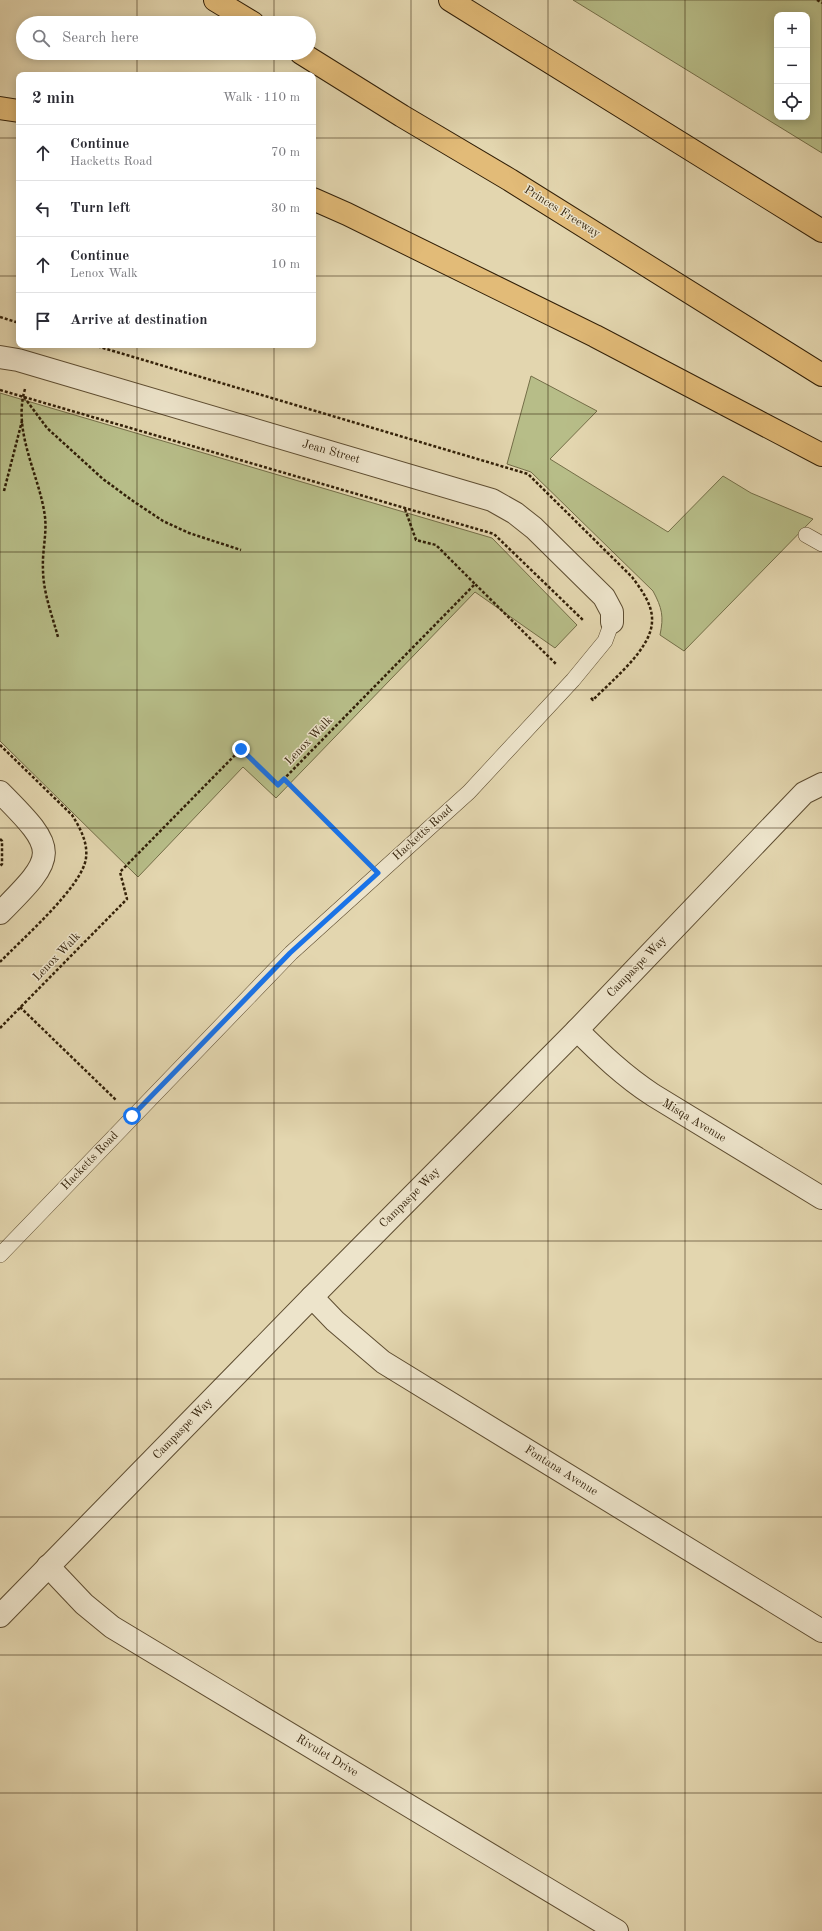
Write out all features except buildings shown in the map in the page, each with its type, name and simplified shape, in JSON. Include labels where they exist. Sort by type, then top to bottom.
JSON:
[{"type":"highway","points":[[216,0],[242,16]]},
{"type":"highway","points":[[450,0],[822,231]]},
{"type":"highway","name":"Princes Freeway","points":[[312,60],[402,116],[510,180],[822,375]]},
{"type":"highway","points":[[0,108],[16,111]]},
{"type":"highway","points":[[316,200],[347,214],[595,336],[822,455]]},
{"type":"street","name":"Jean Street","points":[[0,357],[33,364],[492,500],[515,513],[534,528],[604,597],[612,612],[609,632]]},
{"type":"street","name":"Campaspe Way","points":[[0,1616],[312,1297],[577,1030],[804,793],[822,784]]},
{"type":"street","points":[[0,792],[36,829],[42,840],[45,851],[39,870],[29,884],[0,913]]},
{"type":"street","name":"Misqa Avenue","points":[[577,1030],[601,1055],[640,1086],[822,1198]]},
{"type":"street","name":"Fontana Avenue","points":[[312,1297],[335,1321],[384,1362],[822,1631]]},
{"type":"street","name":"Rivulet Drive","points":[[48,1566],[84,1604],[112,1627],[617,1931]]},
{"type":"lane","points":[[806,535],[822,544]]},
{"type":"lane","name":"Hacketts Road","points":[[0,1255],[290,953],[469,792],[573,680],[609,632]]},
{"type":"path","points":[[817,0],[822,3]]},
{"type":"path","points":[[0,317],[16,322]]},
{"type":"path","points":[[4,491],[22,421],[23,396],[33,364]]},
{"type":"path","points":[[0,390],[494,534],[609,632]]},
{"type":"path","points":[[23,396],[47,428],[103,479],[133,501],[164,521],[189,533],[241,550]]},
{"type":"path","points":[[22,421],[31,465],[41,495],[45,518],[43,570],[47,596],[58,637]]},
{"type":"path","points":[[405,508],[416,540],[436,545],[573,680]]},
{"type":"path","name":"Lenox Walk","points":[[0,1028],[127,899],[120,872],[241,749],[278,785],[475,584]]},
{"type":"path","points":[[284,779],[378,873]]},
{"type":"path","points":[[0,839],[2,841],[2,856],[0,866]]},
{"type":"path","points":[[20,1007],[132,1116]]},
{"type":"green space","points":[[573,0],[822,0],[822,153]]},
{"type":"green space","points":[[531,376],[597,411],[550,459],[668,532],[723,476],[751,493],[813,519],[684,651],[660,635],[662,617],[653,591],[531,472],[507,464]]},
{"type":"green space","points":[[0,393],[492,538],[577,625],[555,648],[475,592],[276,798],[243,767],[138,877],[0,741]]},
{"type":"route","points":[[132,1116],[290,953],[378,873],[284,779],[278,785],[241,749]]}]
